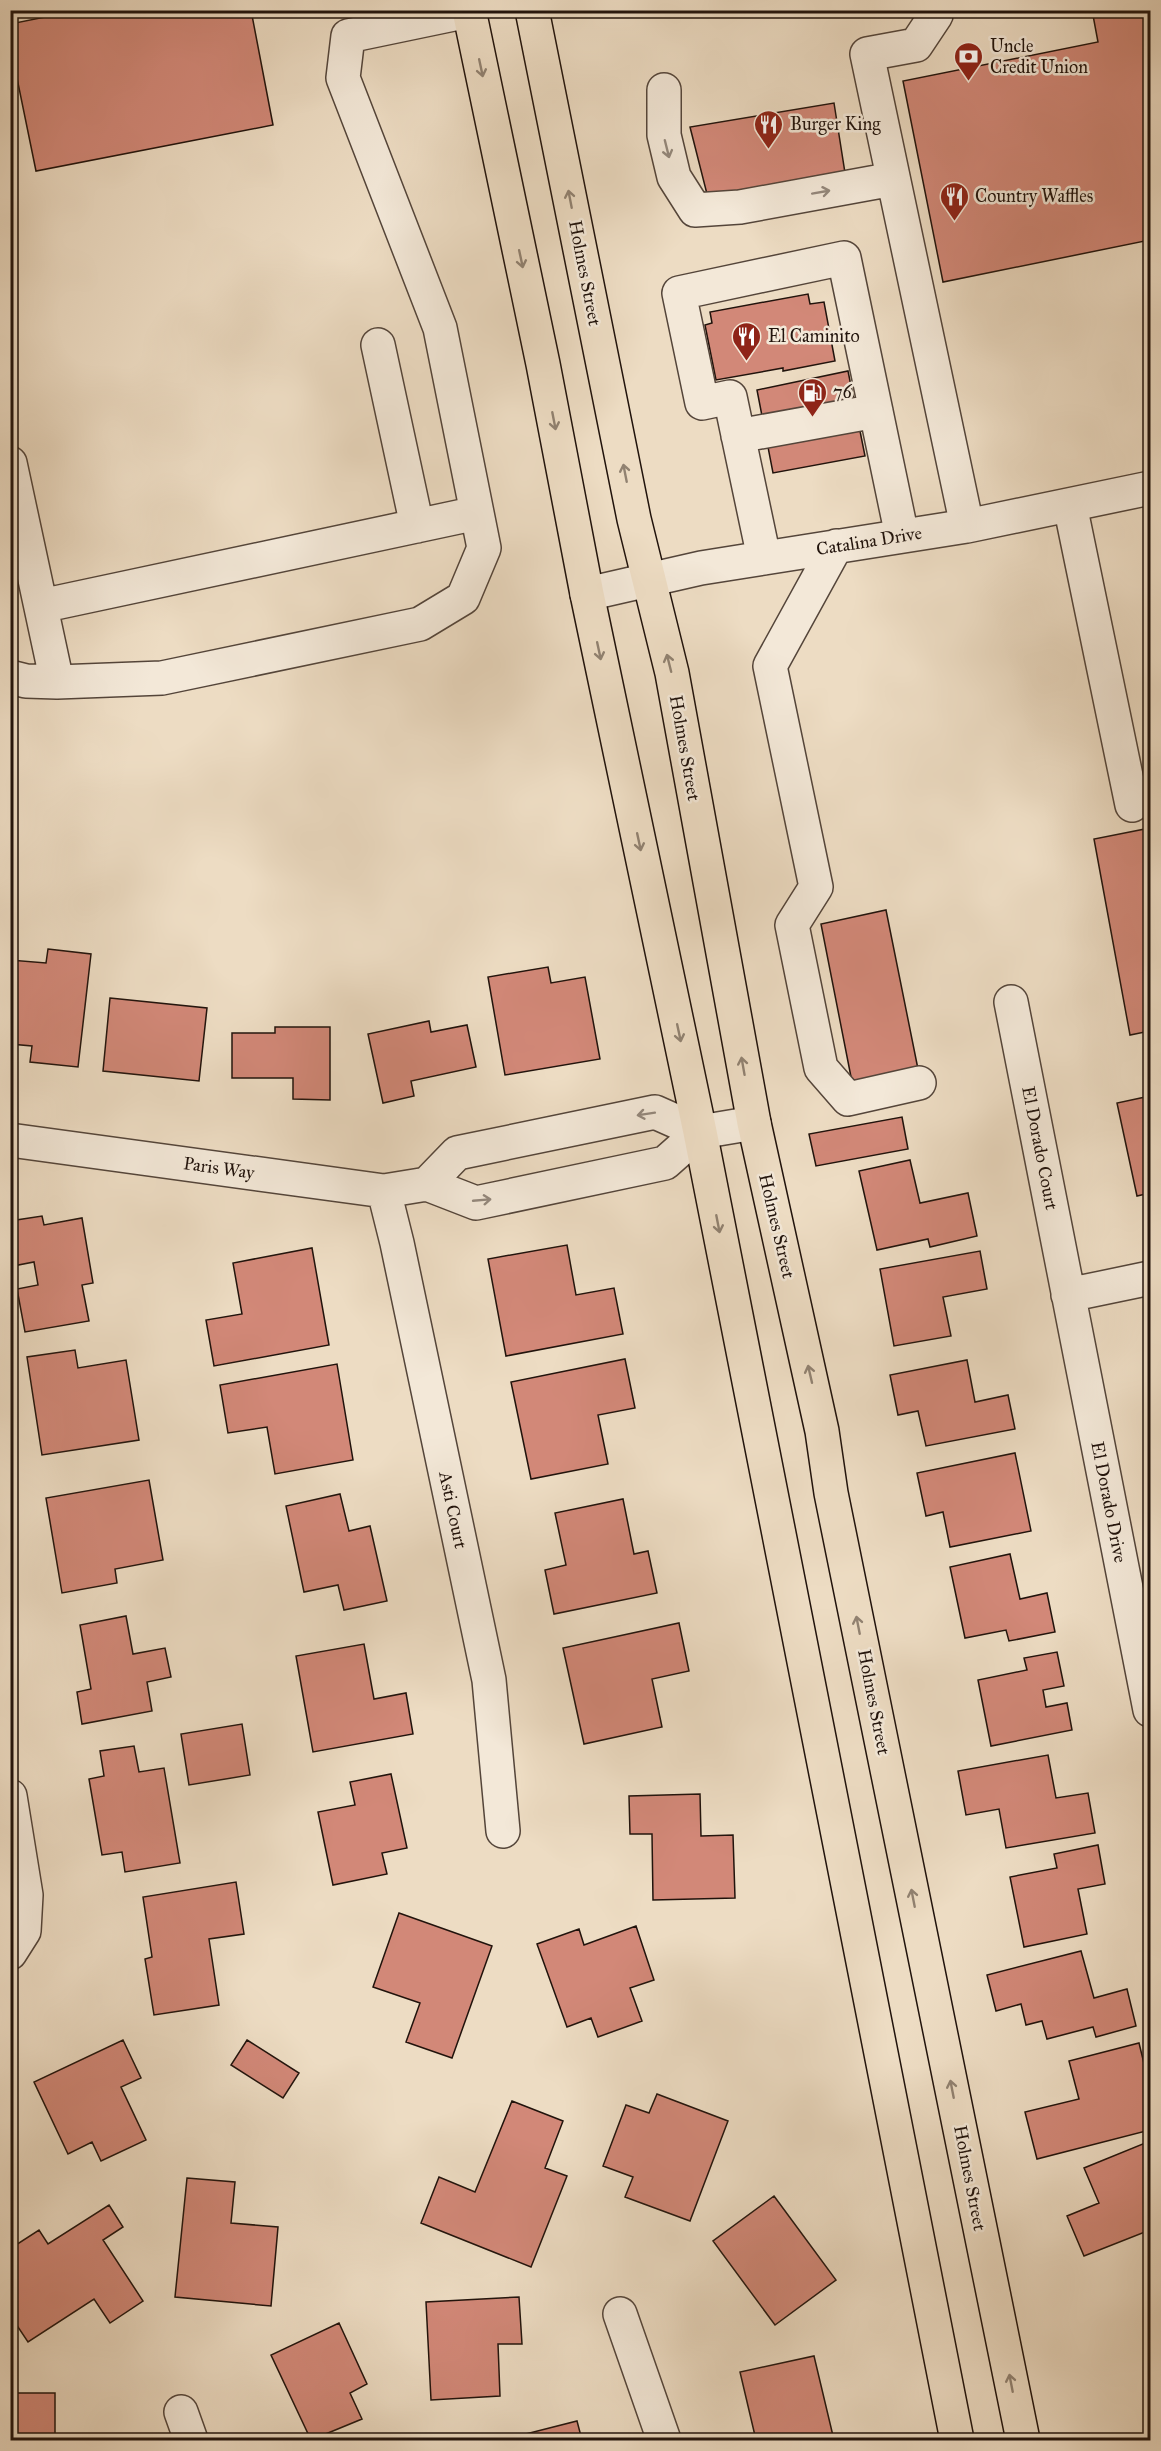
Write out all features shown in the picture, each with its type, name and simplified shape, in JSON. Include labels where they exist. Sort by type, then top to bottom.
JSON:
[{"type":"main road","name":"Holmes Street","points":[[532,10],[634,519],[672,674],[754,1123],[822,1431],[831,1493],[1023,2440]]},
{"type":"main road","points":[[470,11],[543,364],[587,594],[700,1132],[957,2440]]},
{"type":"street","points":[[935,10],[936,15],[916,45],[867,54],[967,526]]},
{"type":"street","points":[[10,677],[26,681],[162,678],[420,624],[463,598],[484,548],[440,328],[343,78],[345,23],[470,11]]},
{"type":"street","points":[[664,90],[664,135],[674,177],[695,210],[740,207],[893,179]]},
{"type":"street","points":[[764,558],[730,398],[702,403],[679,293],[844,258],[902,536]]},
{"type":"street","points":[[378,345],[417,526]]},
{"type":"street","points":[[738,436],[876,411]]},
{"type":"street","points":[[10,463],[19,542],[41,606],[57,681]]},
{"type":"street","name":"Catalina Drive","points":[[587,594],[701,568],[967,526],[1150,488]]},
{"type":"street","points":[[1070,505],[1132,806]]},
{"type":"street","points":[[41,606],[477,513]]},
{"type":"street","points":[[836,546],[770,666],[816,887],[792,925],[821,1068],[848,1099],[919,1083]]},
{"type":"street","name":"El Dorado Court","points":[[1011,1002],[1068,1295]]},
{"type":"street","points":[[700,1132],[655,1112],[457,1153],[427,1184],[476,1203],[665,1163],[700,1132],[754,1123]]},
{"type":"street","name":"Paris Way","points":[[10,1140],[384,1191],[427,1184]]},
{"type":"street","name":"Asti Court","points":[[384,1191],[489,1680],[502,1831]]},
{"type":"street","points":[[1068,1295],[1150,1278]]},
{"type":"street","name":"El Dorado Drive","points":[[1068,1295],[1150,1710]]},
{"type":"street","points":[[10,1796],[26,1895],[24,1931],[10,1953]]},
{"type":"street","points":[[620,2314],[664,2440]]},
{"type":"building","points":[[80,10],[251,10],[273,125],[36,171],[10,44],[10,24]]},
{"type":"building","points":[[1092,10],[1150,10],[1150,240],[943,282],[903,81],[1098,42]]},
{"type":"building","name":"Burger King","points":[[834,103],[845,173],[708,198],[690,127]]},
{"type":"building","points":[[808,294],[810,304],[824,302],[835,361],[716,380],[705,325],[712,323],[710,312]]},
{"type":"building","points":[[848,371],[865,456],[773,473],[757,390]]},
{"type":"building","points":[[1150,828],[1150,1031],[1130,1035],[1094,839]]},
{"type":"building","points":[[886,910],[918,1069],[852,1082],[821,924]]},
{"type":"building","points":[[48,949],[91,954],[78,1067],[30,1062],[32,1046],[10,1044],[10,960],[46,963]]},
{"type":"building","points":[[548,967],[551,983],[585,977],[600,1059],[505,1075],[488,977]]},
{"type":"building","points":[[110,998],[207,1008],[199,1081],[103,1071]]},
{"type":"building","points":[[429,1021],[431,1032],[467,1025],[476,1067],[411,1081],[414,1096],[383,1103],[368,1034]]},
{"type":"building","points":[[275,1027],[330,1027],[330,1100],[293,1099],[293,1078],[232,1078],[232,1033],[275,1033]]},
{"type":"building","points":[[1150,1096],[1150,1193],[1137,1196],[1117,1103]]},
{"type":"building","points":[[902,1117],[908,1149],[816,1166],[809,1134]]},
{"type":"building","points":[[910,1160],[920,1203],[968,1193],[977,1236],[930,1247],[928,1239],[877,1250],[859,1171]]},
{"type":"building","points":[[42,1216],[44,1225],[82,1218],[93,1283],[82,1285],[89,1321],[25,1332],[17,1289],[38,1285],[34,1262],[13,1266],[10,1221]]},
{"type":"building","points":[[567,1245],[576,1295],[614,1288],[623,1334],[506,1356],[488,1259]]},
{"type":"building","points":[[312,1248],[329,1345],[214,1366],[206,1320],[242,1314],[233,1263]]},
{"type":"building","points":[[980,1251],[987,1289],[943,1297],[951,1336],[894,1346],[880,1269]]},
{"type":"building","points":[[75,1350],[78,1368],[126,1360],[139,1440],[42,1455],[27,1357]]},
{"type":"building","points":[[625,1359],[635,1408],[598,1415],[608,1464],[531,1479],[511,1382]]},
{"type":"building","points":[[967,1360],[975,1402],[1008,1395],[1015,1429],[926,1446],[918,1411],[898,1415],[890,1375]]},
{"type":"building","points":[[337,1364],[353,1460],[275,1474],[267,1427],[228,1433],[220,1385]]},
{"type":"building","points":[[1015,1453],[1031,1531],[950,1547],[943,1512],[926,1516],[917,1473]]},
{"type":"building","points":[[149,1480],[163,1560],[115,1569],[117,1583],[62,1593],[46,1498]]},
{"type":"building","points":[[340,1494],[349,1531],[370,1526],[387,1601],[344,1610],[338,1585],[304,1592],[286,1506]]},
{"type":"building","points":[[623,1499],[634,1554],[648,1551],[657,1593],[554,1614],[545,1570],[566,1565],[555,1513]]},
{"type":"building","points":[[1010,1554],[1020,1599],[1047,1593],[1055,1632],[1009,1641],[1006,1630],[965,1638],[950,1567]]},
{"type":"building","points":[[126,1616],[133,1654],[165,1648],[171,1677],[147,1682],[152,1711],[82,1724],[77,1692],[91,1689],[80,1625]]},
{"type":"building","points":[[679,1623],[689,1671],[652,1679],[662,1727],[584,1744],[563,1648]]},
{"type":"building","points":[[364,1644],[374,1699],[406,1693],[413,1734],[313,1752],[296,1656]]},
{"type":"building","points":[[1057,1652],[1064,1686],[1043,1690],[1046,1707],[1067,1703],[1072,1730],[991,1746],[978,1680],[1027,1670],[1024,1658]]},
{"type":"building","points":[[242,1724],[250,1775],[189,1785],[181,1734]]},
{"type":"building","points":[[134,1746],[139,1772],[164,1768],[180,1863],[125,1872],[122,1852],[102,1855],[89,1779],[104,1776],[100,1751]]},
{"type":"building","points":[[1048,1755],[1056,1798],[1088,1793],[1095,1833],[1006,1848],[999,1809],[966,1815],[958,1771]]},
{"type":"building","points":[[391,1774],[407,1848],[382,1853],[387,1874],[333,1885],[318,1812],[355,1805],[350,1782]]},
{"type":"building","points":[[700,1794],[701,1836],[733,1835],[735,1898],[653,1900],[652,1834],[630,1834],[629,1796]]},
{"type":"building","points":[[1098,1845],[1105,1884],[1078,1889],[1087,1934],[1024,1947],[1010,1877],[1057,1868],[1054,1854]]},
{"type":"building","points":[[236,1882],[244,1934],[209,1939],[219,2005],[154,2015],[145,1959],[152,1957],[143,1897]]},
{"type":"building","points":[[399,1913],[492,1946],[452,2058],[406,2042],[420,2003],[373,1987]]},
{"type":"building","points":[[636,1926],[654,1980],[630,1988],[642,2021],[598,2037],[591,2018],[567,2027],[537,1944],[579,1929],[584,1945]]},
{"type":"building","points":[[1081,1951],[1094,1998],[1127,1989],[1136,2026],[1096,2037],[1093,2027],[1047,2039],[1042,2021],[1026,2025],[1021,2004],[996,2011],[987,1975]]},
{"type":"building","points":[[123,2040],[141,2078],[121,2087],[146,2140],[101,2161],[92,2142],[68,2154],[34,2082]]},
{"type":"building","points":[[247,2040],[299,2073],[283,2098],[231,2065]]},
{"type":"building","points":[[1139,2043],[1150,2088],[1150,2130],[1037,2159],[1025,2112],[1079,2099],[1069,2061]]},
{"type":"building","points":[[657,2094],[728,2121],[690,2221],[625,2197],[633,2177],[603,2166],[626,2105],[649,2113]]},
{"type":"building","points":[[512,2101],[563,2121],[545,2168],[567,2176],[531,2267],[421,2223],[439,2177],[475,2192]]},
{"type":"building","points":[[1150,2141],[1150,2230],[1084,2256],[1067,2216],[1099,2203],[1084,2168]]},
{"type":"building","points":[[187,2178],[235,2182],[231,2223],[278,2227],[271,2306],[175,2297]]},
{"type":"building","points":[[774,2196],[836,2280],[775,2325],[713,2241]]},
{"type":"building","points":[[109,2205],[123,2227],[103,2240],[143,2301],[110,2323],[94,2299],[28,2342],[10,2315],[10,2299],[16,2295],[10,2287],[10,2237],[16,2245],[39,2230],[48,2244]]},
{"type":"building","points":[[519,2297],[522,2344],[498,2344],[500,2396],[431,2400],[426,2302]]},
{"type":"building","points":[[339,2323],[367,2384],[350,2393],[362,2419],[311,2440],[271,2355]]},
{"type":"building","points":[[814,2356],[834,2440],[756,2440],[740,2372]]},
{"type":"building","points":[[10,2393],[55,2393],[55,2440],[10,2440]]},
{"type":"building","points":[[577,2421],[582,2440],[502,2440]]},
{"type":"place","name":"Uncle Credit Union","points":[[969,82]]},
{"type":"place","name":"Burger King","points":[[769,150]]},
{"type":"place","name":"Country Waffles","points":[[954,222]]},
{"type":"place","name":"El Caminito","points":[[747,362]]},
{"type":"place","name":"76","points":[[812,418]]}]
